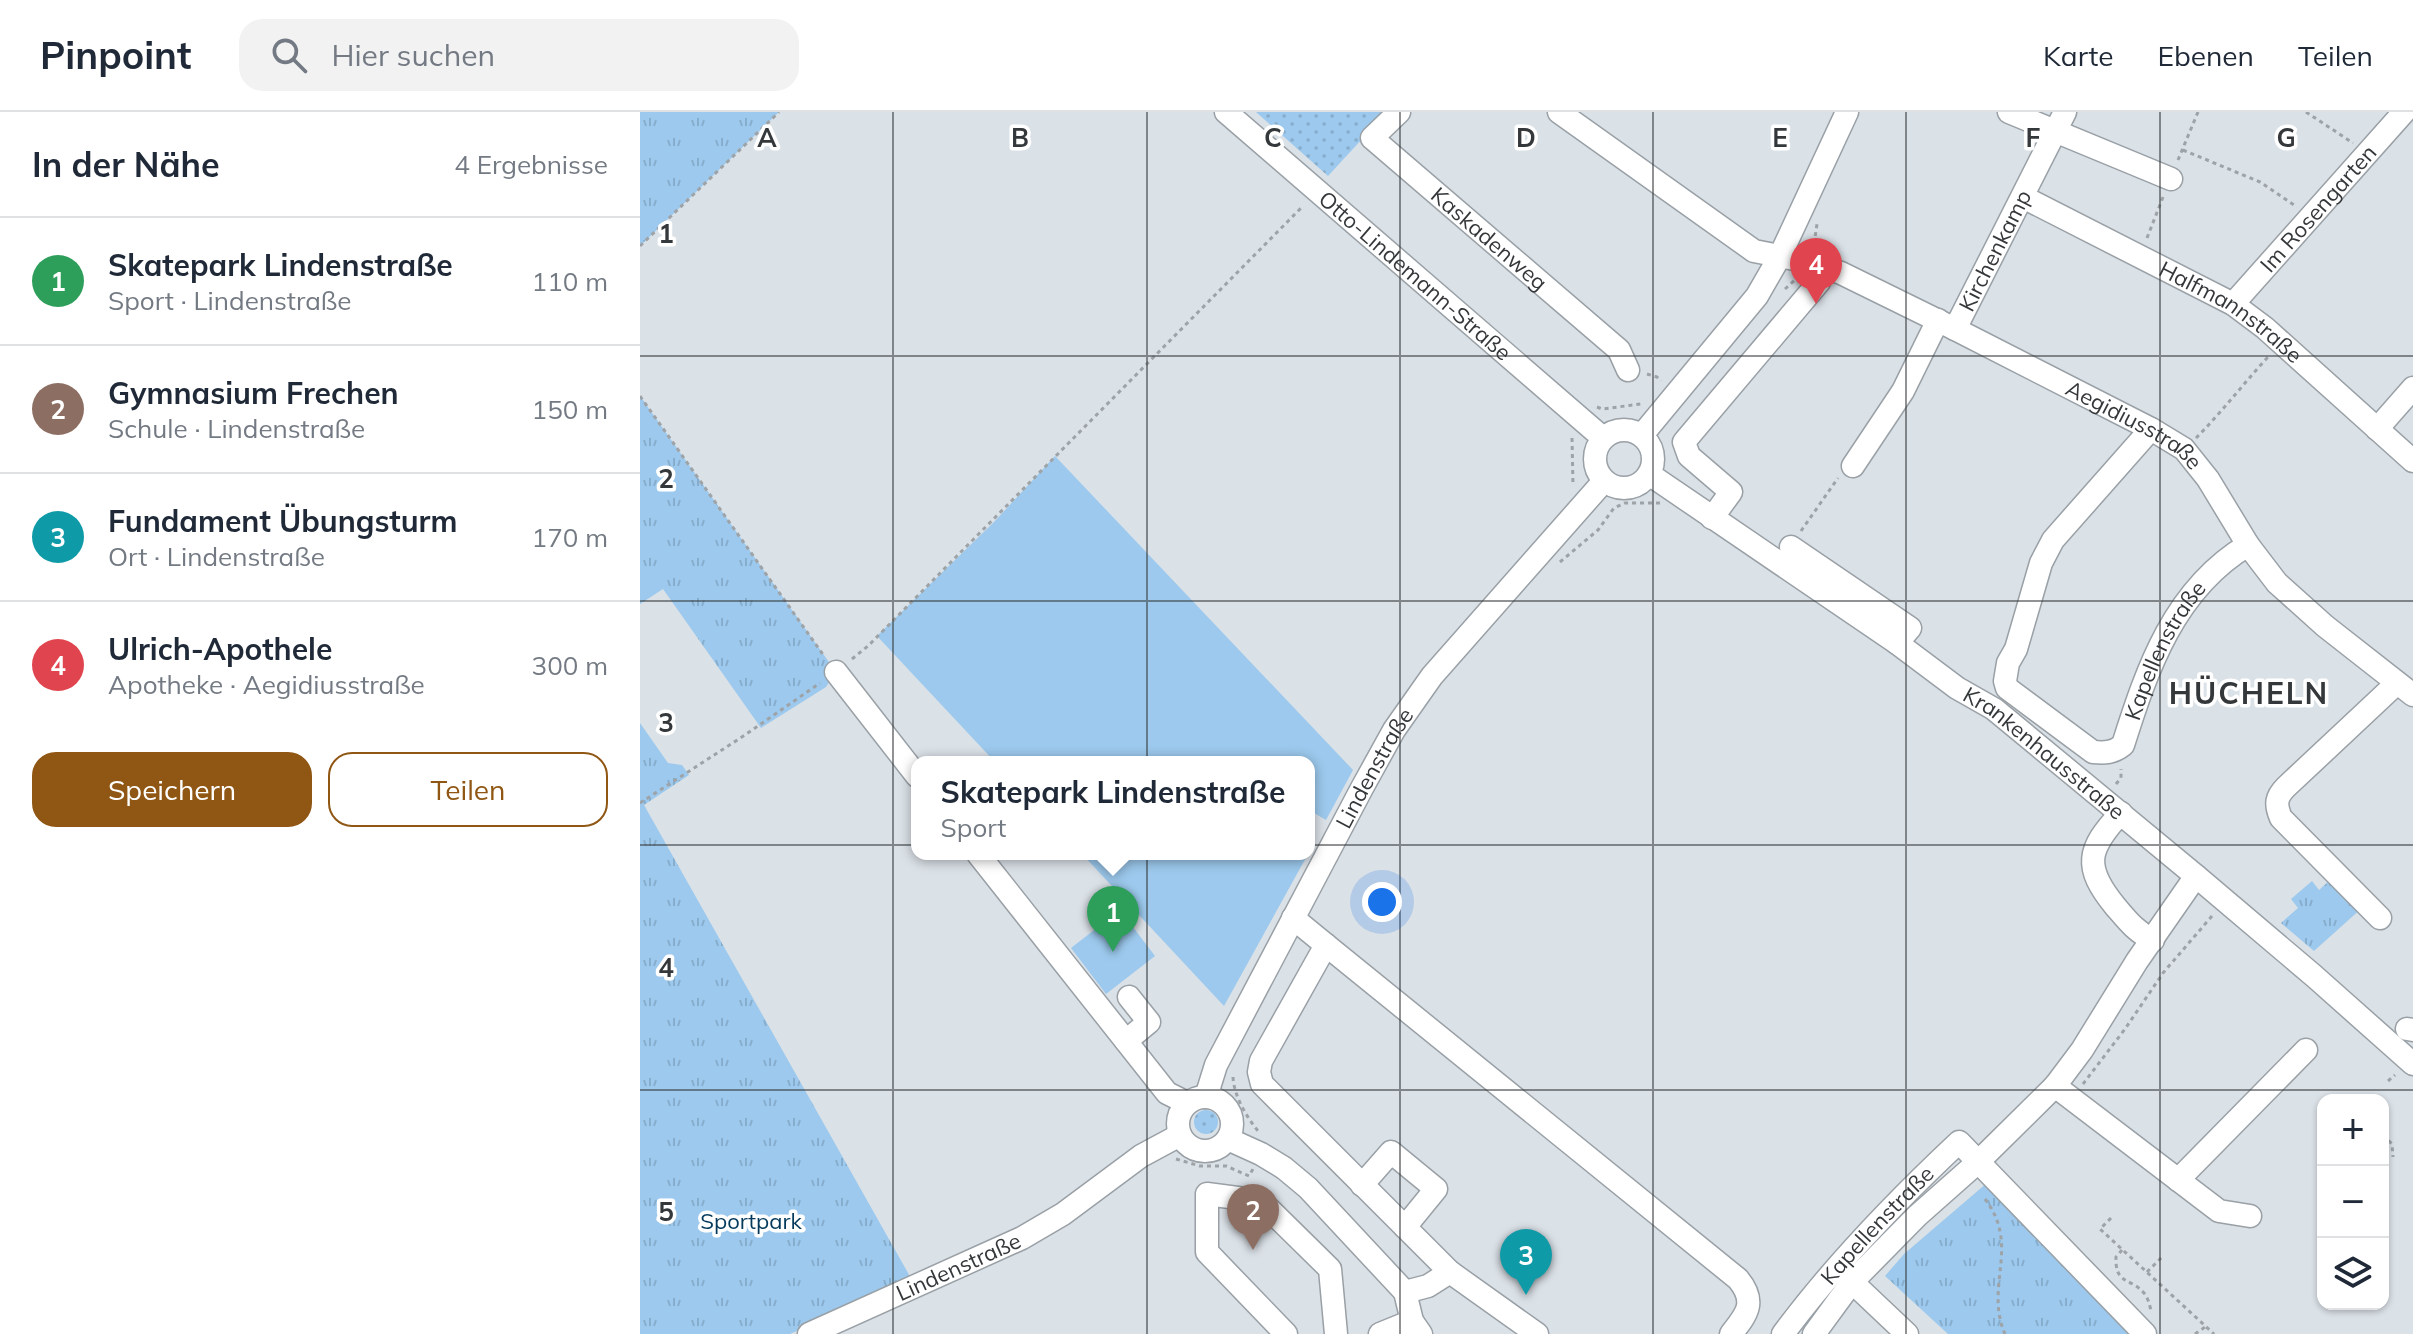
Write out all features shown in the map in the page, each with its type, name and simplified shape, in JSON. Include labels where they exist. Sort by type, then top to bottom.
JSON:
[{"type":"street","name":"Otto-Lindemann-Straße","points":[[1226,112],[1603,438]]},
{"type":"street","name":"Kaskadenweg","points":[[1399,112],[1372,138],[1619,350],[1628,370]]},
{"type":"street","points":[[1559,112],[1754,251],[1780,256]]},
{"type":"street","points":[[1642,435],[1757,296],[1780,256],[1847,112]]},
{"type":"street","points":[[2009,112],[2061,122],[2171,179]]},
{"type":"street","name":"Im Rosengarten","points":[[2233,304],[2404,112]]},
{"type":"street","name":"Kirchenkamp","points":[[1853,466],[1946,324],[2023,197],[2061,122]]},
{"type":"street","name":"Halfmannstraße","points":[[2023,197],[2233,304],[2281,342],[2413,461]]},
{"type":"street","name":"Aegidiusstraße","points":[[1780,256],[1817,264],[1946,324],[2184,449],[2208,479],[2248,545],[2277,583],[2325,626],[2405,689]]},
{"type":"street","points":[[1712,518],[1731,492],[1689,456],[1684,442],[1819,282],[1817,264]]},
{"type":"street","points":[[2377,429],[2413,388]]},
{"type":"street","name":"Kapellenstraße","points":[[2151,429],[2053,540],[2041,563],[2016,649],[2008,663],[2007,688],[2093,752],[2115,751],[2123,745],[2143,682],[2162,639],[2181,607],[2231,555],[2248,545]]},
{"type":"street","points":[[1617,430],[1642,435],[1653,453],[1649,474],[1642,482],[1623,489],[1604,481],[1595,464],[1597,446],[1603,438],[1617,430]]},
{"type":"street","name":"Krankenhausstraße","points":[[1649,474],[1897,643],[1957,688],[1994,709],[2196,876],[2413,1064]]},
{"type":"street","name":"Lindenstraße","points":[[809,1334],[1022,1238],[1063,1214],[1141,1156],[1173,1139],[1178,1121],[1197,1100],[1388,742],[1432,676],[1604,481]]},
{"type":"street","points":[[1791,547],[1910,628],[1897,643]]},
{"type":"street","points":[[836,672],[911,768]]},
{"type":"street","points":[[2380,918],[2281,818],[2276,808],[2277,796],[2405,689]]},
{"type":"street","points":[[2113,806],[2094,850],[2092,870],[2100,888],[2132,926],[2153,940]]},
{"type":"street","points":[[983,860],[1167,1093],[1223,1103],[1231,1114],[1232,1127],[1228,1139],[1217,1148],[1203,1151],[1173,1139]]},
{"type":"street","name":"Kapellenstraße","points":[[1814,1334],[1852,1282],[1917,1216],[2063,1092],[2082,1050],[2137,961],[2196,876]]},
{"type":"street","points":[[1293,918],[1738,1279],[1750,1301],[1746,1315],[1731,1334]]},
{"type":"street","points":[[1326,945],[1261,1061],[1259,1072],[1262,1084],[1450,1272],[1537,1334]]},
{"type":"street","points":[[1126,1041],[1149,1022],[1129,997]]},
{"type":"street","points":[[2178,1180],[2306,1050]]},
{"type":"street","points":[[2063,1092],[2219,1211],[2250,1216]]},
{"type":"street","points":[[1228,1139],[1284,1168],[1308,1188],[1405,1292],[1417,1328],[1380,1334]]},
{"type":"street","name":"Kapellenstraße","points":[[1783,1334],[1868,1231],[1959,1142],[1971,1169]]},
{"type":"street","points":[[1362,1185],[1391,1152],[1436,1189],[1405,1227]]},
{"type":"street","points":[[1971,1169],[2149,1326]]},
{"type":"street","points":[[1286,1334],[1207,1252],[1207,1194],[1245,1199],[1268,1208],[1330,1269],[1336,1334]]},
{"type":"street","points":[[1405,1292],[1428,1286],[1450,1272]]},
{"type":"street","points":[[1852,1282],[1907,1334]]},
{"type":"path","points":[[640,246],[779,112]]},
{"type":"path","points":[[2306,112],[2368,153]]},
{"type":"path","points":[[2183,150],[2260,182],[2311,216]]},
{"type":"path","points":[[640,803],[745,735],[868,646],[994,522],[1316,191]]},
{"type":"path","points":[[1784,289],[1817,264],[1818,217]]},
{"type":"path","points":[[2184,449],[2219,416],[2281,342]]},
{"type":"path","points":[[640,396],[836,672]]},
{"type":"path","points":[[1791,547],[1841,473],[1853,466]]},
{"type":"path","points":[[1551,569],[1598,530],[1614,508],[1625,503],[1665,502],[1673,491]]},
{"type":"path","points":[[2113,806],[2121,778],[2123,745]]},
{"type":"path","points":[[2063,1092],[2125,1029],[2163,973],[2225,901]]},
{"type":"path","points":[[1173,1139],[1176,1160],[1200,1166],[1226,1166],[1249,1176],[1269,1139],[1256,1130],[1241,1103],[1234,1087],[1233,1073]]},
{"type":"path","points":[[2389,1141],[2393,1157]]},
{"type":"path","points":[[1971,1169],[2000,1226],[2003,1250],[1997,1301],[2005,1334]]},
{"type":"path","points":[[2111,1218],[2100,1229],[2214,1334]]},
{"type":"path","points":[[2122,1250],[2116,1257],[2118,1275],[2142,1291],[2149,1303],[2149,1326]]},
{"type":"path","points":[[2146,1272],[2164,1255]]},
{"type":"path","points":[[2195,1334],[2205,1327]]},
{"type":"green space","points":[[640,112],[779,112],[640,246]]},
{"type":"green space","points":[[1256,112],[1387,112],[1328,176]]},
{"type":"green space","points":[[640,396],[836,672],[826,687],[761,728],[663,589],[640,604]]},
{"type":"green space","points":[[1055,456],[1353,770],[1326,820],[1315,814],[1315,756],[989,756],[877,636],[994,522]]},
{"type":"green space","name":"Sportpark","points":[[640,723],[668,763],[682,765],[689,775],[644,805],[912,1280],[790,1334],[640,1334]]},
{"type":"green space","points":[[1088,860],[1305,860],[1224,1006]]},
{"type":"green space","points":[[2331,879],[2363,907],[2314,951],[2281,923],[2298,908],[2291,899],[2312,881],[2319,890]]},
{"type":"green space","points":[[1120,910],[1155,956],[1106,994],[1071,948]]},
{"type":"green space","points":[[1206,1110],[1217,1117],[1218,1122],[1211,1133],[1206,1134],[1195,1127],[1194,1122],[1201,1111]]},
{"type":"green space","points":[[1988,1182],[2133,1334],[1948,1334],[1885,1276],[1904,1254]]},
{"type":"place","name":"Ulrich-Apothele","points":[[1816,304]]},
{"type":"place","name":"Skatepark Lindenstraße","points":[[1113,952]]},
{"type":"place","name":"Gymnasium Frechen","points":[[1253,1250]]},
{"type":"place","name":"Fundament Übungsturm","points":[[1526,1295]]},
{"type":"district","name":"HÜCHELN","points":[[2249,694]]}]
